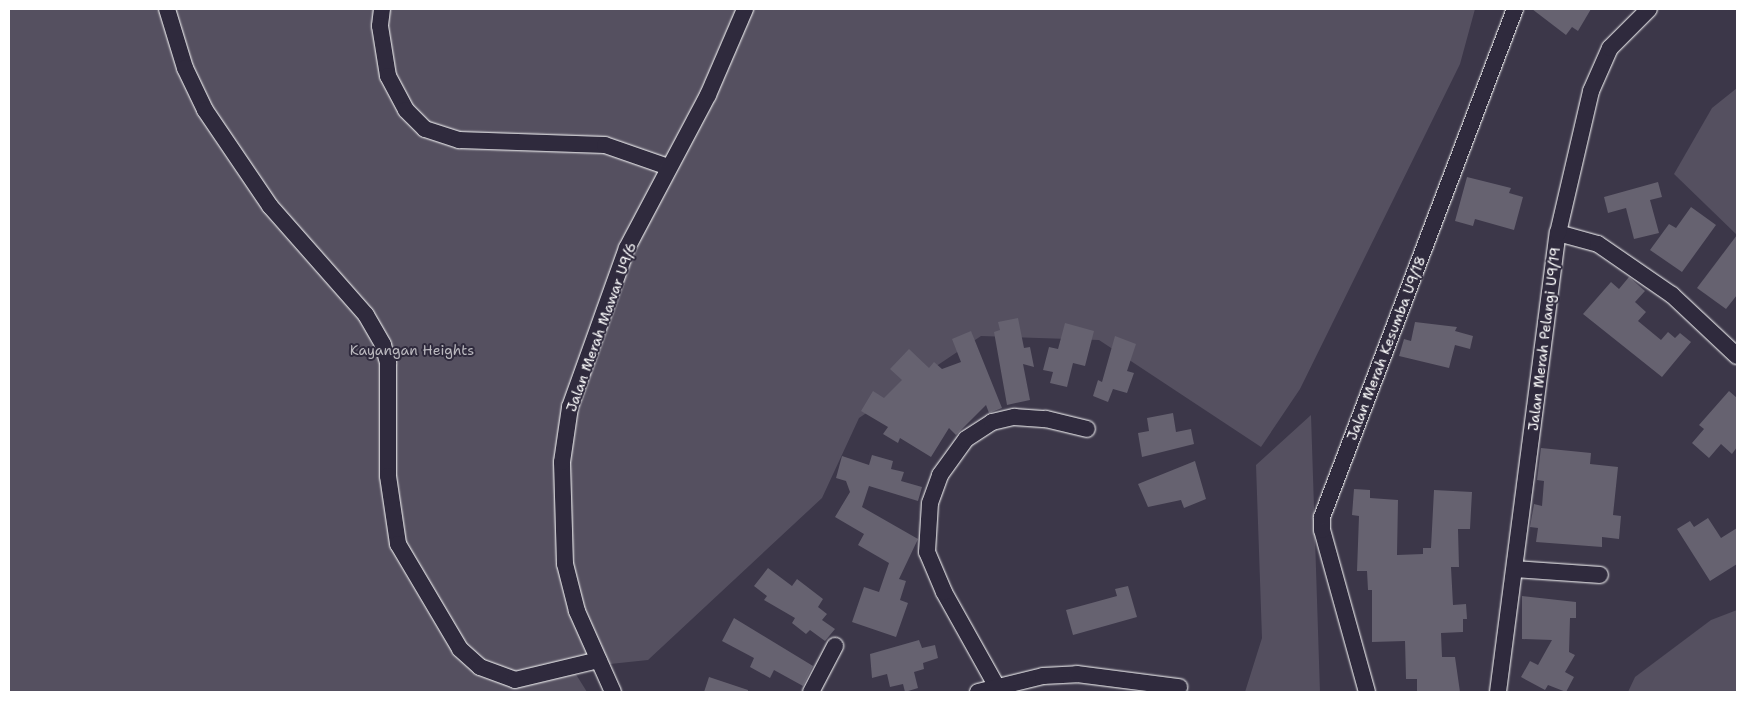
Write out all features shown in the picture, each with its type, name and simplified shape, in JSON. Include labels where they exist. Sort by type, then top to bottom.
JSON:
[{"type":"street","points":[[167,9],[185,68],[205,110],[270,206],[366,315],[383,345],[388,363],[388,476],[398,544],[460,648],[480,667],[515,680],[599,660]]},
{"type":"street","points":[[382,9],[380,26],[388,76],[406,110],[425,129],[459,140],[605,145],[668,167]]},
{"type":"street","name":"Jalan Merah Mawar U9/6","points":[[613,692],[577,611],[565,564],[562,462],[570,407],[627,248],[668,167],[708,95],[745,9]]},
{"type":"street","name":"Jalan Merah Kesumba U9/18","points":[[1367,692],[1322,530],[1322,516],[1515,9]]},
{"type":"street","name":"Jalan Merah Pelangi U9/19","points":[[1498,692],[1558,233],[1591,91],[1610,48],[1649,9]]},
{"type":"street","points":[[1558,233],[1598,244],[1672,295],[1737,356]]},
{"type":"street","points":[[997,687],[944,592],[927,552],[930,503],[940,474],[966,439],[992,422],[1014,417],[1046,418],[1087,430]]},
{"type":"street","points":[[1515,568],[1600,575]]},
{"type":"street","points":[[810,692],[835,646]]},
{"type":"street","points":[[978,692],[997,687],[1077,674],[1179,687]]},
{"type":"green space","name":"Kayangan Heights","points":[[9,9],[1475,9],[1460,64],[1300,389],[1261,447],[1099,340],[981,336],[859,418],[822,498],[648,660],[572,668],[587,692],[9,692]]},
{"type":"green space","points":[[1737,88],[1737,235],[1674,174],[1712,108]]},
{"type":"green space","points":[[1311,415],[1320,692],[1245,692],[1262,638],[1256,465]]},
{"type":"green space","points":[[1737,610],[1737,692],[1628,692],[1635,677],[1711,620]]},
{"type":"building","points":[[1532,9],[1591,9],[1578,31],[1572,27],[1566,35]]},
{"type":"building","points":[[1467,177],[1511,188],[1509,193],[1523,197],[1514,230],[1475,219],[1473,226],[1455,221]]},
{"type":"building","points":[[1658,182],[1662,197],[1650,200],[1659,233],[1634,239],[1626,208],[1608,213],[1604,197]]},
{"type":"building","points":[[1691,207],[1716,225],[1682,272],[1650,250],[1669,224],[1676,228]]},
{"type":"building","points":[[1737,235],[1737,295],[1726,309],[1697,288]]},
{"type":"building","points":[[1629,277],[1645,291],[1635,302],[1646,312],[1638,321],[1661,340],[1668,332],[1675,338],[1680,333],[1691,342],[1662,377],[1583,314],[1611,282],[1619,289]]},
{"type":"building","points":[[1018,318],[1024,348],[1030,347],[1034,367],[1023,364],[1030,400],[1007,405],[994,332],[1000,330],[998,322]]},
{"type":"building","points":[[1415,322],[1457,327],[1455,331],[1473,336],[1470,349],[1455,345],[1449,368],[1399,356],[1404,339],[1411,341]]},
{"type":"building","points":[[1065,323],[1094,331],[1085,366],[1073,363],[1067,387],[1050,383],[1053,372],[1043,370],[1049,347],[1058,349]]},
{"type":"building","points":[[971,331],[1002,408],[989,413],[986,405],[956,435],[949,428],[931,457],[900,438],[898,443],[883,434],[888,427],[861,411],[873,391],[884,398],[902,380],[890,369],[909,349],[929,368],[934,362],[942,369],[961,362],[952,339]]},
{"type":"building","points":[[1115,336],[1136,344],[1127,371],[1134,373],[1127,393],[1113,389],[1108,402],[1093,396],[1098,380],[1102,382]]},
{"type":"building","points":[[1729,391],[1737,398],[1737,447],[1732,454],[1721,444],[1709,458],[1692,443],[1704,429],[1699,425]]},
{"type":"building","points":[[1173,413],[1176,432],[1191,429],[1194,444],[1142,457],[1138,433],[1149,431],[1147,418]]},
{"type":"building","points":[[1541,448],[1591,453],[1590,464],[1618,467],[1613,515],[1621,516],[1619,539],[1602,537],[1602,547],[1536,542],[1538,528],[1530,527],[1534,504],[1542,506],[1544,481],[1537,480]]},
{"type":"building","points":[[872,455],[893,461],[891,469],[904,472],[901,481],[922,487],[918,501],[869,486],[862,507],[918,539],[899,579],[906,581],[900,600],[908,603],[896,637],[852,622],[864,587],[879,592],[889,563],[858,545],[864,534],[835,517],[850,492],[846,481],[836,478],[842,456],[869,465]]},
{"type":"building","points":[[1195,461],[1206,499],[1184,508],[1181,500],[1148,507],[1138,484]]},
{"type":"building","points":[[1354,489],[1370,490],[1370,498],[1398,500],[1397,555],[1423,554],[1423,548],[1431,548],[1434,490],[1472,492],[1470,529],[1458,529],[1459,567],[1451,567],[1453,605],[1466,604],[1467,619],[1463,619],[1463,632],[1441,633],[1442,657],[1455,657],[1460,692],[1417,692],[1417,679],[1406,679],[1405,641],[1372,642],[1372,590],[1368,590],[1367,571],[1357,571],[1359,516],[1352,515]]},
{"type":"building","points":[[1708,518],[1721,538],[1737,528],[1737,564],[1710,581],[1677,529],[1690,521],[1694,527]]},
{"type":"building","points":[[768,568],[792,586],[797,579],[823,599],[818,607],[827,614],[822,620],[835,629],[825,641],[810,630],[806,634],[792,623],[795,618],[764,600],[767,596],[754,586]]},
{"type":"building","points":[[1128,586],[1137,617],[1073,635],[1066,610],[1117,596],[1115,589]]},
{"type":"building","points":[[1522,596],[1576,602],[1576,618],[1570,618],[1569,652],[1575,655],[1565,672],[1574,677],[1566,692],[1548,685],[1545,690],[1521,677],[1530,661],[1538,665],[1552,640],[1522,639]]},
{"type":"building","points":[[734,618],[813,666],[803,686],[774,670],[770,678],[750,667],[754,658],[722,641]]},
{"type":"building","points":[[919,640],[922,648],[935,645],[938,658],[923,663],[924,669],[914,672],[918,688],[905,692],[903,684],[890,687],[887,674],[872,678],[870,654]]},
{"type":"building","points":[[709,677],[748,690],[748,692],[704,692]]}]
